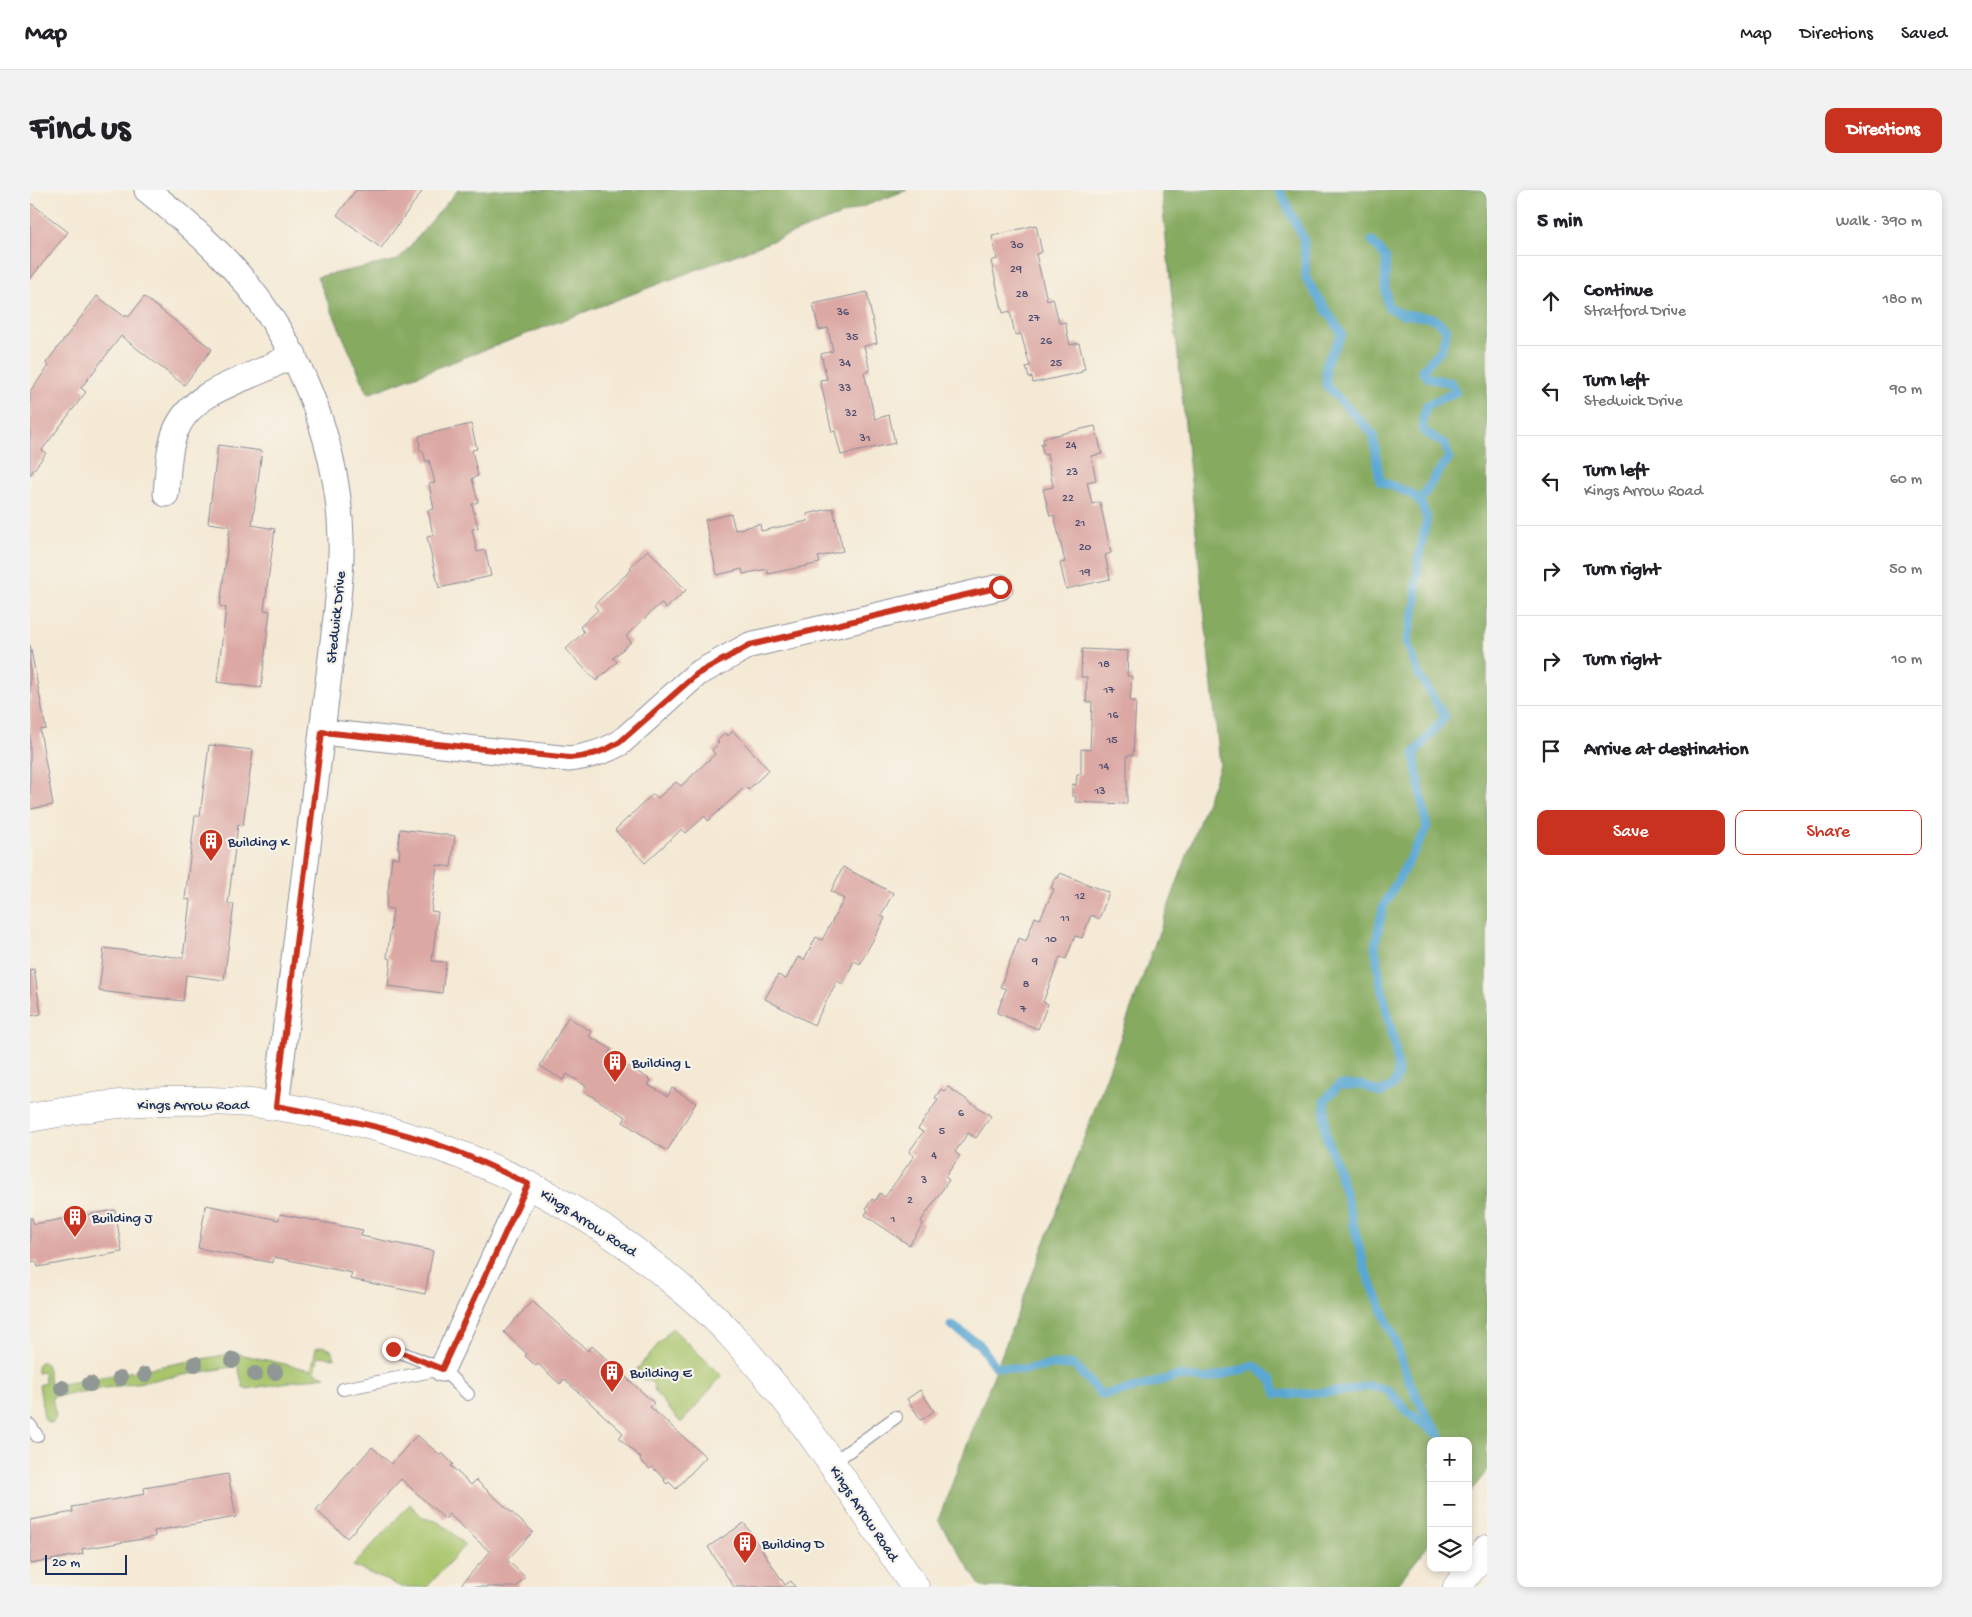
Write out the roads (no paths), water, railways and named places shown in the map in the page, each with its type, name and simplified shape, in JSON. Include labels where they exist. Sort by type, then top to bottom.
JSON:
[{"type":"street","name":"Stedwick Drive","points":[[147,190],[177,214],[232,267],[263,306],[294,355],[308,387],[326,444],[335,482],[339,511],[341,571],[276,1106]]},
{"type":"street","points":[[166,494],[171,445],[176,430],[184,417],[202,399],[218,389],[294,355]]},
{"type":"street","points":[[322,732],[570,758],[580,757],[609,749],[620,742],[697,674],[750,645],[1000,587]]},
{"type":"street","name":"Kings Arrow Road","points":[[30,1118],[121,1104],[233,1102],[276,1106],[330,1116],[396,1132],[448,1149],[528,1184],[572,1208],[626,1244],[703,1307],[732,1336],[759,1367],[831,1464],[915,1587]]},
{"type":"street","points":[[442,1369],[528,1184]]},
{"type":"street","points":[[1457,1587],[1487,1549]]},
{"type":"lane","points":[[393,1349],[442,1369],[468,1394]]},
{"type":"lane","points":[[344,1389],[442,1369]]},
{"type":"lane","points":[[831,1464],[896,1417]]},
{"type":"lane","points":[[30,1425],[37,1436]]},
{"type":"waterway","points":[[1279,190],[1304,240],[1306,279],[1342,334],[1326,363],[1326,385],[1373,434],[1380,481],[1410,493],[1420,501],[1427,518],[1418,561],[1416,603],[1407,642],[1418,673],[1445,717],[1414,754],[1427,828],[1383,907],[1375,946],[1380,980],[1396,1051],[1398,1076],[1393,1086],[1380,1093],[1362,1085],[1339,1085],[1325,1100],[1325,1132],[1344,1188],[1365,1269],[1395,1340],[1406,1374],[1425,1413],[1440,1437]]},
{"type":"waterway","points":[[1372,241],[1386,258],[1385,285],[1388,307],[1402,314],[1434,318],[1447,330],[1441,350],[1422,370],[1429,378],[1452,383],[1456,392],[1427,405],[1423,418],[1423,431],[1445,444],[1449,458],[1420,501]]},
{"type":"waterway","points":[[951,1325],[979,1344],[995,1366],[1024,1370],[1051,1365],[1074,1365],[1102,1395],[1132,1389],[1177,1376],[1206,1379],[1255,1366],[1272,1380],[1277,1394],[1343,1391],[1371,1386],[1388,1390],[1408,1412],[1433,1431]]},
{"type":"place","name":"Building K","points":[[211,862]]},
{"type":"place","name":"Building L","points":[[615,1083]]},
{"type":"place","name":"Building J","points":[[75,1238]]},
{"type":"place","name":"Building E","points":[[612,1393]]},
{"type":"place","name":"Building D","points":[[745,1564]]}]
